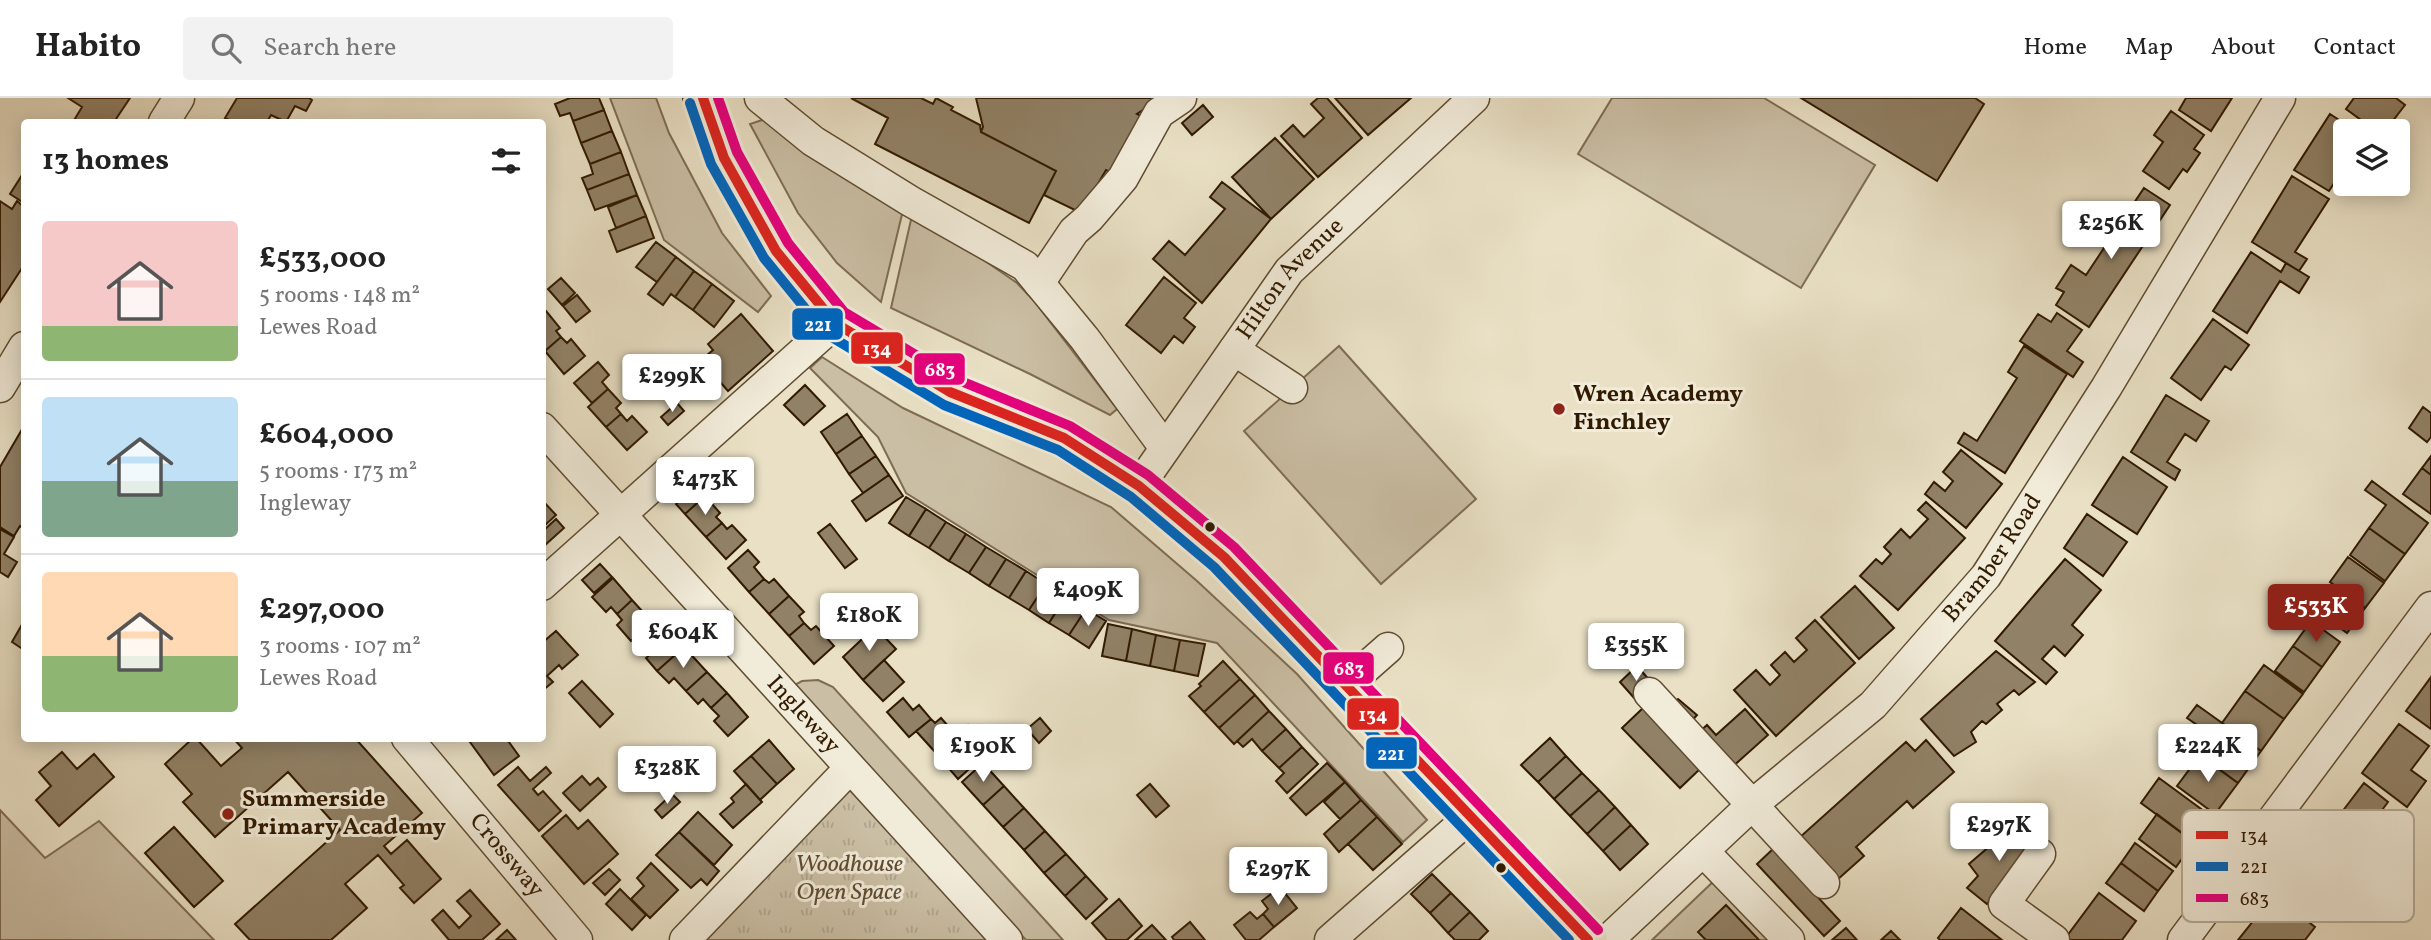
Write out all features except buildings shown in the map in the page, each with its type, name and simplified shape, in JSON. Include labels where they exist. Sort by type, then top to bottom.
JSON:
[{"type":"main road","points":[[703,98],[724,158],[776,251],[835,323],[950,393],[1064,438],[1139,486],[1224,557],[1588,940]]},
{"type":"street","points":[[166,119],[179,98]]},
{"type":"street","points":[[760,98],[813,141],[910,201],[1025,266],[1085,339],[1165,448]]},
{"type":"street","points":[[1039,283],[1074,231],[1089,218],[1123,178],[1158,113],[1181,98]]},
{"type":"street","name":"Hilton Avenue","points":[[1139,486],[1289,271],[1474,98]]},
{"type":"street","name":"Bramber Road","points":[[1608,940],[1752,805],[1873,705],[1986,576],[2106,388],[2280,98]]},
{"type":"street","points":[[546,581],[835,323]]},
{"type":"street","points":[[1234,350],[1292,388]]},
{"type":"street","points":[[0,387],[21,352]]},
{"type":"street","name":"Ingleway","points":[[546,432],[1007,940]]},
{"type":"street","points":[[2280,810],[2431,607]]},
{"type":"street","points":[[1346,685],[1388,648]]},
{"type":"street","points":[[1649,693],[1824,883]]},
{"type":"street","name":"Crossway","points":[[410,742],[577,940]]},
{"type":"street","points":[[685,940],[850,768]]},
{"type":"street","points":[[1330,940],[1471,816]]},
{"type":"street","points":[[1703,851],[1789,940]]},
{"type":"street","points":[[2040,854],[2004,904],[2054,940]]},
{"type":"street","points":[[2183,940],[2196,922]]},
{"type":"green space","points":[[610,98],[656,98],[669,133],[722,233],[771,296],[758,312],[664,240]]},
{"type":"green space","points":[[1612,98],[1764,98],[1875,165],[1801,288],[1578,154]]},
{"type":"green space","points":[[765,119],[812,158],[904,206],[881,302],[837,263],[798,213],[750,124]]},
{"type":"green space","points":[[913,211],[1017,283],[1034,301],[1117,409],[1110,415],[891,308]]},
{"type":"green space","points":[[1339,346],[1476,499],[1381,584],[1244,431]]},
{"type":"green space","points":[[822,357],[903,408],[1111,507],[1197,581],[1297,674],[1427,820],[1403,842],[1217,643],[1109,620],[906,493],[878,437],[810,368]]},
{"type":"green space","points":[[818,680],[833,687],[1063,940],[1026,940],[791,687],[802,681]]},
{"type":"green space","name":"Woodhouse Open Space","points":[[849,789],[990,940],[705,940]]},
{"type":"green space","points":[[0,810],[45,858],[99,821],[214,940],[0,940]]},
{"type":"green space","points":[[1717,878],[1777,940],[1652,940]]},
{"type":"transit line","name":"134","points":[[703,98],[724,158],[776,251],[835,323],[950,392],[1064,438],[1139,486],[1224,557],[1588,940]]},
{"type":"transit line","name":"683","points":[[718,98],[737,152],[788,243],[844,312],[956,379],[1070,426],[1148,475],[1234,547],[1598,930]]},
{"type":"transit line","name":"221","points":[[690,103],[711,164],[764,258],[825,333],[944,405],[1058,450],[1131,497],[1214,567],[1569,940]]},
{"type":"place","name":"Wren Academy Finchley","points":[[1559,409]]},
{"type":"place","name":"Summerside Primary Academy","points":[[228,814]]}]
